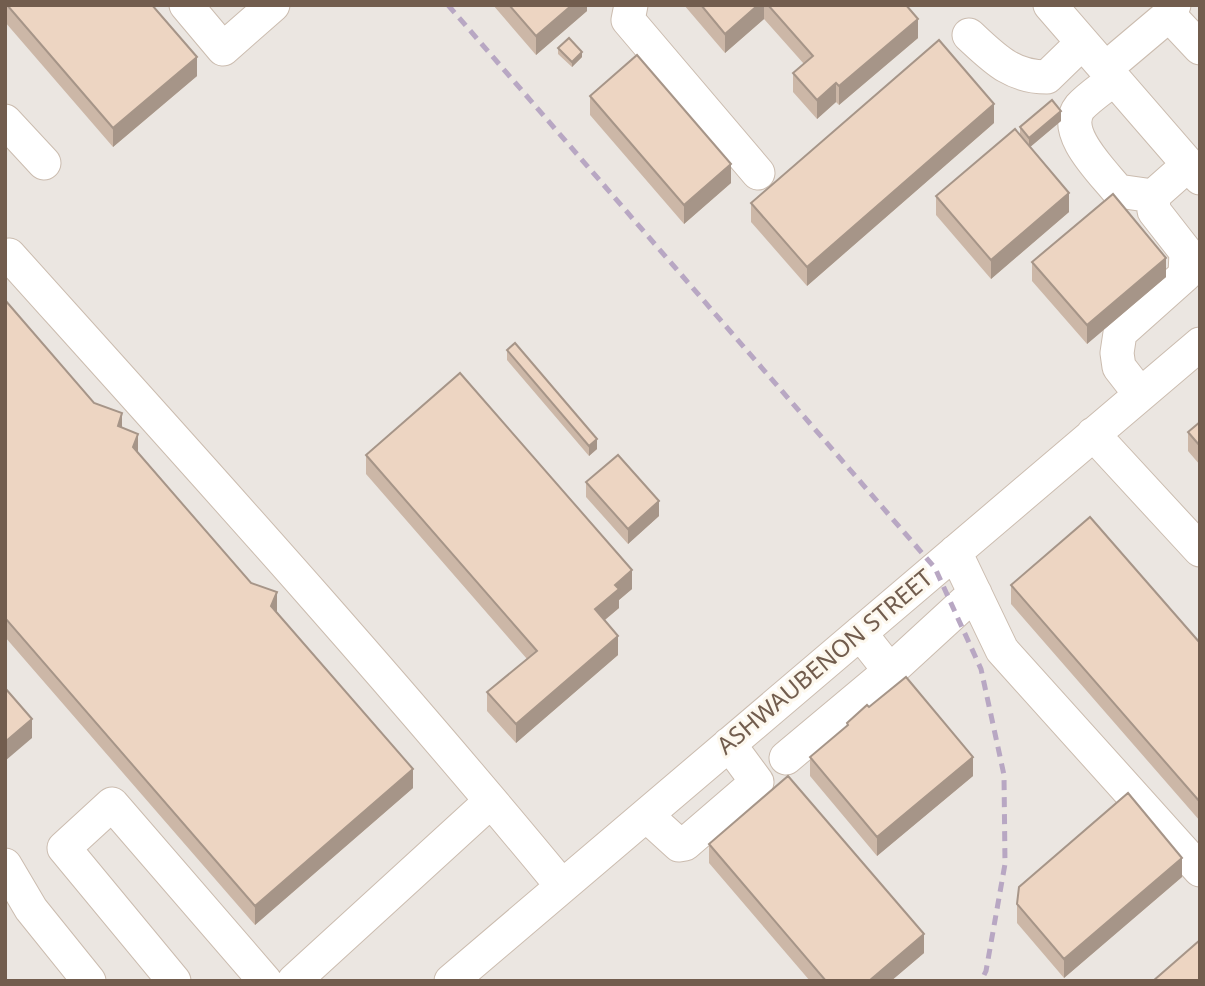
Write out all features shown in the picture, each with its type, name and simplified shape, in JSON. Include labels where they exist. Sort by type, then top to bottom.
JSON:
[{"type":"street","points":[[186,5],[223,49],[274,5]]},
{"type":"street","points":[[631,5],[628,20],[758,173]]},
{"type":"street","points":[[1050,5],[1109,74],[1194,172],[1153,196],[1118,191],[1079,142],[1074,120],[1079,108],[1109,74],[1172,10],[1200,48]]},
{"type":"street","points":[[969,35],[998,62],[1028,77],[1047,77],[1083,43]]},
{"type":"street","points":[[1047,77],[1079,108]]},
{"type":"street","points":[[5,121],[44,163]]},
{"type":"street","points":[[1140,394],[1119,368],[1117,353],[1120,333],[1185,275],[1186,252],[1154,211],[1153,196]]},
{"type":"street","points":[[9,255],[246,519],[562,886]]},
{"type":"street","name":"ASHWAUBENON STREET","points":[[451,981],[1140,394],[1196,353]]},
{"type":"street","points":[[1093,435],[1200,550]]},
{"type":"street","points":[[955,552],[1002,650],[1200,870]]},
{"type":"street","points":[[646,815],[679,845],[685,844],[890,671],[975,593]]},
{"type":"street","points":[[860,633],[890,671]]},
{"type":"street","points":[[757,720],[786,758]]},
{"type":"street","points":[[729,744],[757,782]]},
{"type":"street","points":[[294,981],[491,801]]},
{"type":"street","points":[[174,981],[64,848],[111,804],[265,981]]},
{"type":"street","points":[[5,865],[31,909],[89,981]]},
{"type":"shaded area","points":[[5,5],[1200,5],[1200,981],[5,981]]},
{"type":"building","points":[[7,5],[152,5],[197,57],[113,128]]},
{"type":"building","points":[[509,5],[572,5],[536,36]]},
{"type":"building","points":[[701,5],[758,5],[725,34]]},
{"type":"building","points":[[768,5],[906,5],[918,19],[839,86],[836,83],[817,100],[793,73],[813,56]]},
{"type":"building","points":[[569,38],[582,52],[572,62],[558,48]]},
{"type":"building","points":[[939,40],[994,104],[807,267],[751,203]]},
{"type":"building","points":[[637,55],[731,164],[684,205],[590,96]]},
{"type":"building","points":[[1052,100],[1061,111],[1029,138],[1020,127]]},
{"type":"building","points":[[1015,129],[1069,193],[991,260],[936,196]]},
{"type":"building","points":[[1113,194],[1166,258],[1087,325],[1032,262]]},
{"type":"building","points":[[5,300],[94,403],[122,413],[118,426],[138,434],[133,447],[251,583],[277,592],[271,606],[413,769],[255,906],[5,618]]},
{"type":"building","points":[[515,343],[597,439],[589,446],[507,350]]},
{"type":"building","points":[[460,373],[632,570],[615,585],[619,589],[595,609],[618,636],[516,724],[487,692],[537,651],[366,455]]},
{"type":"building","points":[[1200,422],[1200,446],[1188,432]]},
{"type":"building","points":[[618,455],[659,501],[628,529],[586,482]]},
{"type":"building","points":[[1090,517],[1200,643],[1200,802],[1011,585]]},
{"type":"building","points":[[906,677],[973,757],[877,837],[810,757],[867,705],[869,707]]},
{"type":"building","points":[[5,688],[32,719],[5,742]]},
{"type":"building","points":[[788,776],[924,934],[869,981],[826,981],[709,844]]},
{"type":"building","points":[[1128,793],[1182,858],[1064,959],[1017,904],[1019,887]]},
{"type":"building","points":[[1200,940],[1200,981],[1153,981]]},
{"type":"railway","points":[[448,5],[935,568],[981,669],[1004,775],[1005,864],[986,971],[981,981]]}]
